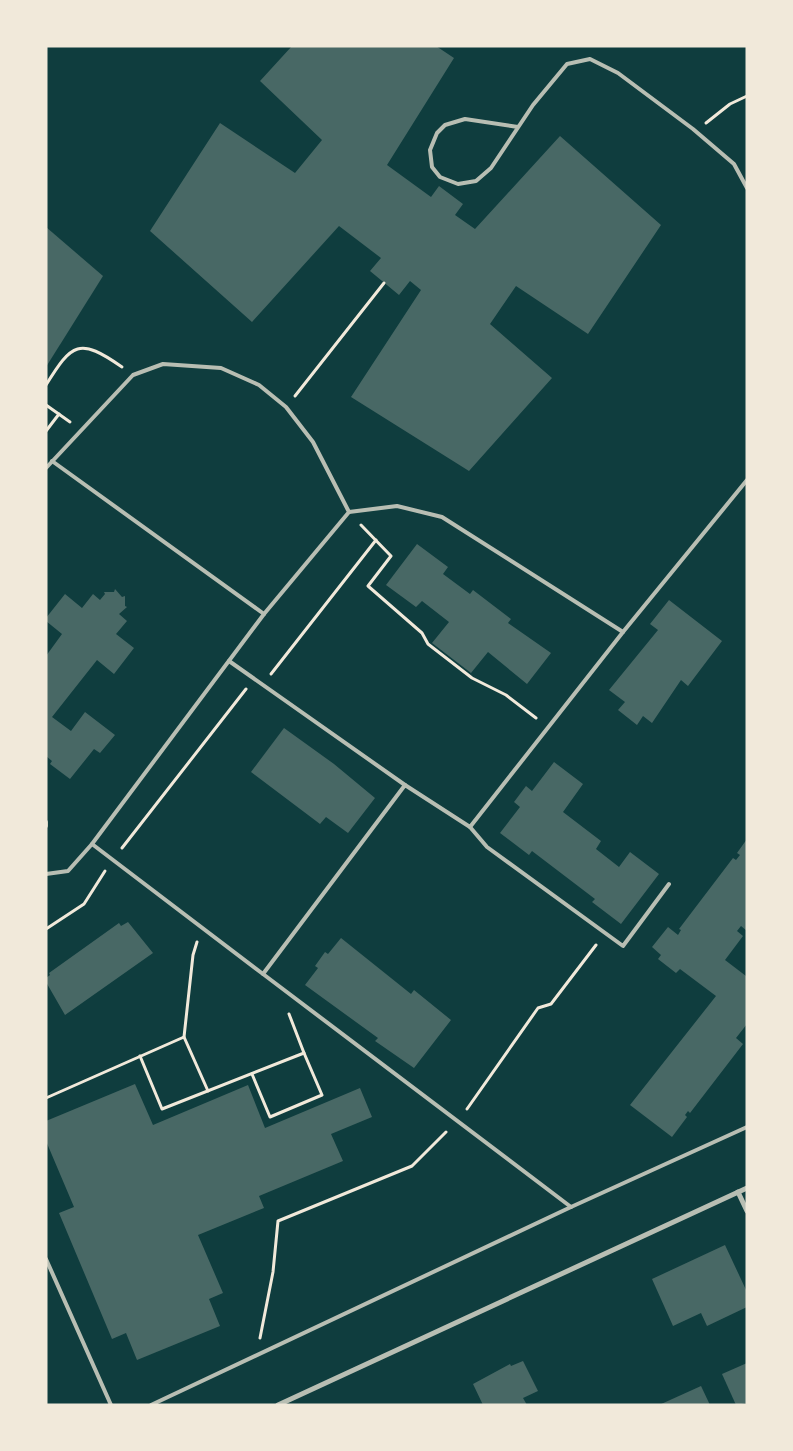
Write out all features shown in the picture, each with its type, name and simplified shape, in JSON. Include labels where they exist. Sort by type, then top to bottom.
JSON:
[{"type":"street","points":[[278,1405],[747,1188]]},
{"type":"street","points":[[738,1192],[747,1212]]},
{"type":"lane","points":[[518,127],[465,119],[445,125],[437,133],[430,150],[432,167],[440,177],[458,184],[476,180],[491,168],[518,127],[567,64],[590,59],[618,73],[698,133],[734,164],[747,188]]},
{"type":"lane","points":[[46,468],[133,375],[163,364],[221,368],[259,385],[286,406],[314,442],[349,512]]},
{"type":"lane","points":[[52,460],[264,614]]},
{"type":"lane","points":[[470,827],[623,632],[747,480]]},
{"type":"lane","points":[[46,874],[68,871],[92,844],[264,614],[349,512],[398,506],[442,517],[623,632]]},
{"type":"lane","points":[[229,661],[405,785],[470,827],[487,847],[623,946],[668,884]]},
{"type":"lane","points":[[263,974],[405,785]]},
{"type":"lane","points":[[92,844],[571,1207]]},
{"type":"lane","points":[[151,1405],[571,1207],[747,1128]]},
{"type":"lane","points":[[46,1259],[111,1405]]},
{"type":"path","points":[[698,133],[708,121],[730,104],[747,96]]},
{"type":"path","points":[[286,406],[384,283]]},
{"type":"path","points":[[46,385],[64,356],[80,348],[98,350],[133,375]]},
{"type":"path","points":[[46,405],[81,429]]},
{"type":"path","points":[[46,431],[59,414]]},
{"type":"path","points":[[349,512],[391,556],[368,586],[422,633],[428,644],[465,673],[506,695],[549,728]]},
{"type":"path","points":[[46,929],[84,904],[113,859],[254,678],[271,674],[376,540]]},
{"type":"path","points":[[203,928],[193,955],[184,1037],[208,1091]]},
{"type":"path","points":[[256,1355],[273,1272],[278,1221],[412,1166],[457,1122],[538,1008],[551,1004],[606,933]]},
{"type":"path","points":[[252,1074],[270,1116],[322,1095],[278,985]]},
{"type":"path","points":[[46,1098],[184,1037]]},
{"type":"path","points":[[140,1056],[162,1109],[304,1053]]},
{"type":"building","points":[[292,46],[436,46],[454,58],[387,165],[431,197],[439,186],[463,204],[455,215],[475,229],[560,136],[661,225],[588,334],[516,286],[490,324],[552,378],[469,471],[351,397],[421,290],[410,281],[399,295],[370,271],[381,258],[339,226],[252,322],[150,231],[220,123],[295,173],[322,140],[260,81]]},
{"type":"building","points":[[46,227],[103,276],[46,367]]},
{"type":"building","points":[[417,544],[448,567],[443,574],[470,594],[473,590],[511,619],[508,623],[551,653],[527,684],[488,652],[471,673],[432,643],[449,622],[422,601],[416,607],[386,585]]},
{"type":"building","points":[[115,589],[122,597],[125,596],[125,606],[127,607],[119,614],[127,621],[116,634],[134,648],[114,674],[97,660],[52,717],[71,731],[85,712],[115,735],[100,753],[94,749],[70,779],[50,764],[52,761],[46,756],[46,656],[62,634],[46,621],[46,618],[65,594],[82,608],[93,594],[100,600],[105,594],[104,592],[114,592]]},
{"type":"building","points":[[669,600],[722,641],[688,686],[681,680],[652,723],[643,716],[637,725],[618,710],[625,702],[609,690],[658,630],[650,624]]},
{"type":"building","points":[[284,728],[334,764],[375,798],[348,833],[326,817],[320,824],[251,772]]},
{"type":"building","points":[[554,762],[583,784],[563,812],[601,841],[596,849],[619,867],[630,852],[659,874],[621,924],[592,902],[595,899],[532,851],[529,855],[500,833],[520,807],[514,802],[526,786],[532,791]]},
{"type":"building","points":[[747,839],[747,931],[741,926],[737,931],[743,936],[725,960],[746,976],[747,974],[747,1024],[736,1038],[743,1044],[690,1113],[688,1111],[685,1115],[687,1117],[672,1137],[630,1105],[716,996],[680,969],[676,973],[658,959],[661,955],[652,947],[668,927],[678,935],[681,930],[679,929],[733,858],[736,860],[740,855],[737,853]]},
{"type":"building","points":[[128,922],[153,953],[65,1015],[46,982],[46,978],[50,975],[49,973],[119,923],[121,926]]},
{"type":"building","points":[[341,938],[411,994],[414,990],[451,1020],[414,1068],[375,1041],[378,1038],[305,985],[318,968],[315,966],[325,952],[328,954]]},
{"type":"building","points":[[135,1084],[153,1125],[248,1085],[265,1128],[360,1088],[372,1117],[331,1134],[343,1161],[259,1196],[264,1208],[198,1235],[223,1293],[209,1299],[220,1326],[137,1360],[126,1333],[112,1339],[59,1213],[74,1207],[46,1141],[46,1121]]},
{"type":"building","points":[[725,1245],[747,1292],[747,1307],[707,1326],[701,1313],[673,1326],[652,1279]]},
{"type":"building","points":[[523,1361],[538,1391],[523,1398],[527,1405],[483,1405],[473,1384],[510,1364],[511,1366]]},
{"type":"building","points":[[747,1363],[747,1403],[736,1405],[722,1374]]},
{"type":"building","points":[[701,1386],[710,1405],[659,1405]]}]
